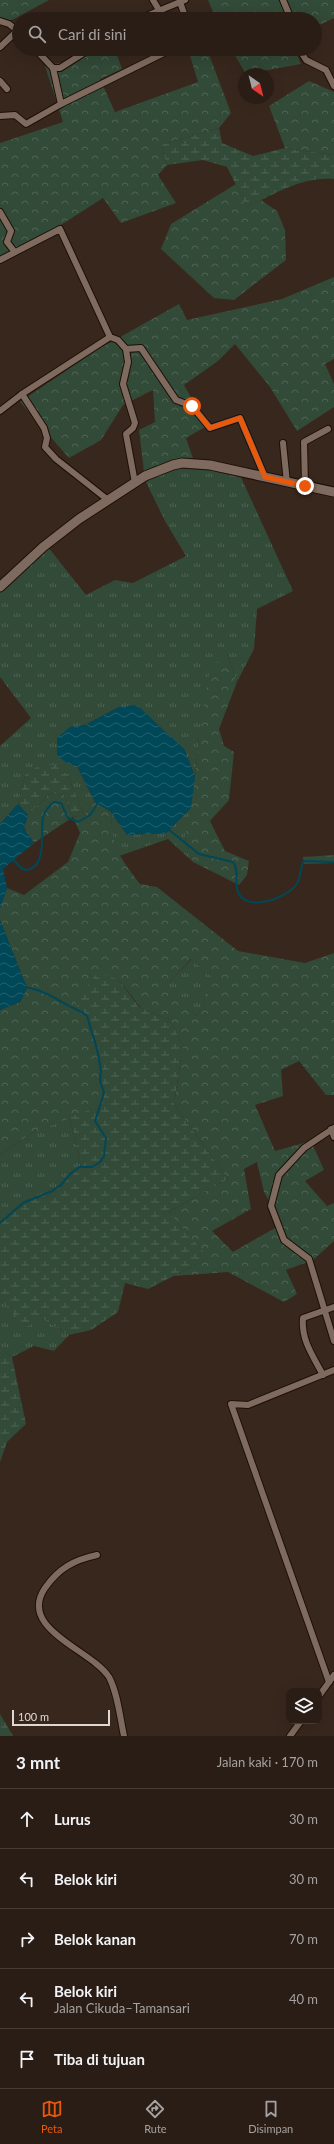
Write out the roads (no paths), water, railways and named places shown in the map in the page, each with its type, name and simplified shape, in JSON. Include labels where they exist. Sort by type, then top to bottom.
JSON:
[{"type":"street","points":[[153,0],[159,10]]},
{"type":"street","points":[[282,0],[288,12]]},
{"type":"street","points":[[155,12],[182,1],[184,12]]},
{"type":"street","points":[[0,21],[12,27]]},
{"type":"street","points":[[0,47],[12,37]]},
{"type":"street","points":[[42,56],[53,68],[61,104]]},
{"type":"street","points":[[53,68],[60,68],[79,56]]},
{"type":"street","points":[[0,116],[15,115],[26,124],[84,91],[120,76],[153,56]]},
{"type":"street","points":[[303,56],[306,60],[326,70],[334,86]]},
{"type":"street","points":[[0,81],[7,89]]},
{"type":"street","points":[[0,212],[11,231],[7,242],[14,251]]},
{"type":"street","points":[[0,260],[14,251],[60,229],[110,337],[118,340],[126,349],[128,362],[122,384],[135,424],[126,434],[135,483]]},
{"type":"street","points":[[0,411],[22,394],[110,337]]},
{"type":"street","points":[[126,349],[141,348],[176,400],[192,406],[210,428],[240,418],[265,477]]},
{"type":"street","points":[[22,394],[44,428],[47,438],[45,447],[56,459],[108,500]]},
{"type":"street","points":[[305,486],[304,442],[328,429]]},
{"type":"street","points":[[283,443],[287,483]]},
{"type":"street","points":[[0,588],[43,547],[108,500],[145,476],[182,463],[210,465],[287,483],[334,492]]},
{"type":"street","points":[[334,1137],[332,1129],[304,1148],[279,1175],[271,1206],[284,1240],[309,1259],[323,1311],[334,1341]]},
{"type":"street","points":[[323,1375],[305,1342],[302,1330],[303,1318],[334,1307]]},
{"type":"street","points":[[329,1682],[231,1404],[248,1406],[334,1370]]},
{"type":"street","points":[[97,1555],[72,1562],[53,1576],[41,1594],[39,1613],[50,1629],[97,1665],[108,1677],[115,1695],[124,1736]]},
{"type":"street","points":[[322,1692],[334,1675]]},
{"type":"street","points":[[290,1736],[299,1724]]},
{"type":"water","points":[[137,705],[184,749],[195,776],[191,808],[166,833],[127,835],[111,812],[95,802],[77,766],[69,764],[57,756],[57,738],[70,727],[85,725],[119,707]]},
{"type":"water","points":[[18,804],[28,815],[24,828],[34,843],[3,869],[7,888],[0,908],[0,824]]},
{"type":"water","points":[[0,920],[27,988],[20,1002],[0,1010]]},
{"type":"waterway","points":[[12,858],[21,868],[26,870],[33,868],[38,863],[42,848],[43,817],[47,809],[54,802],[61,803],[68,818],[78,822],[90,815],[98,803]]},
{"type":"waterway","points":[[168,829],[199,854],[233,862],[237,873],[238,892],[249,902],[267,901],[284,895],[291,890],[298,882],[301,867],[304,861],[334,862]]},
{"type":"waterway","points":[[0,1223],[23,1203],[52,1191],[61,1185],[70,1174],[79,1167],[92,1167],[100,1162],[104,1156],[106,1138],[95,1121],[104,1093],[100,1080],[101,1070],[97,1049],[87,1016],[47,994],[26,987]]}]
